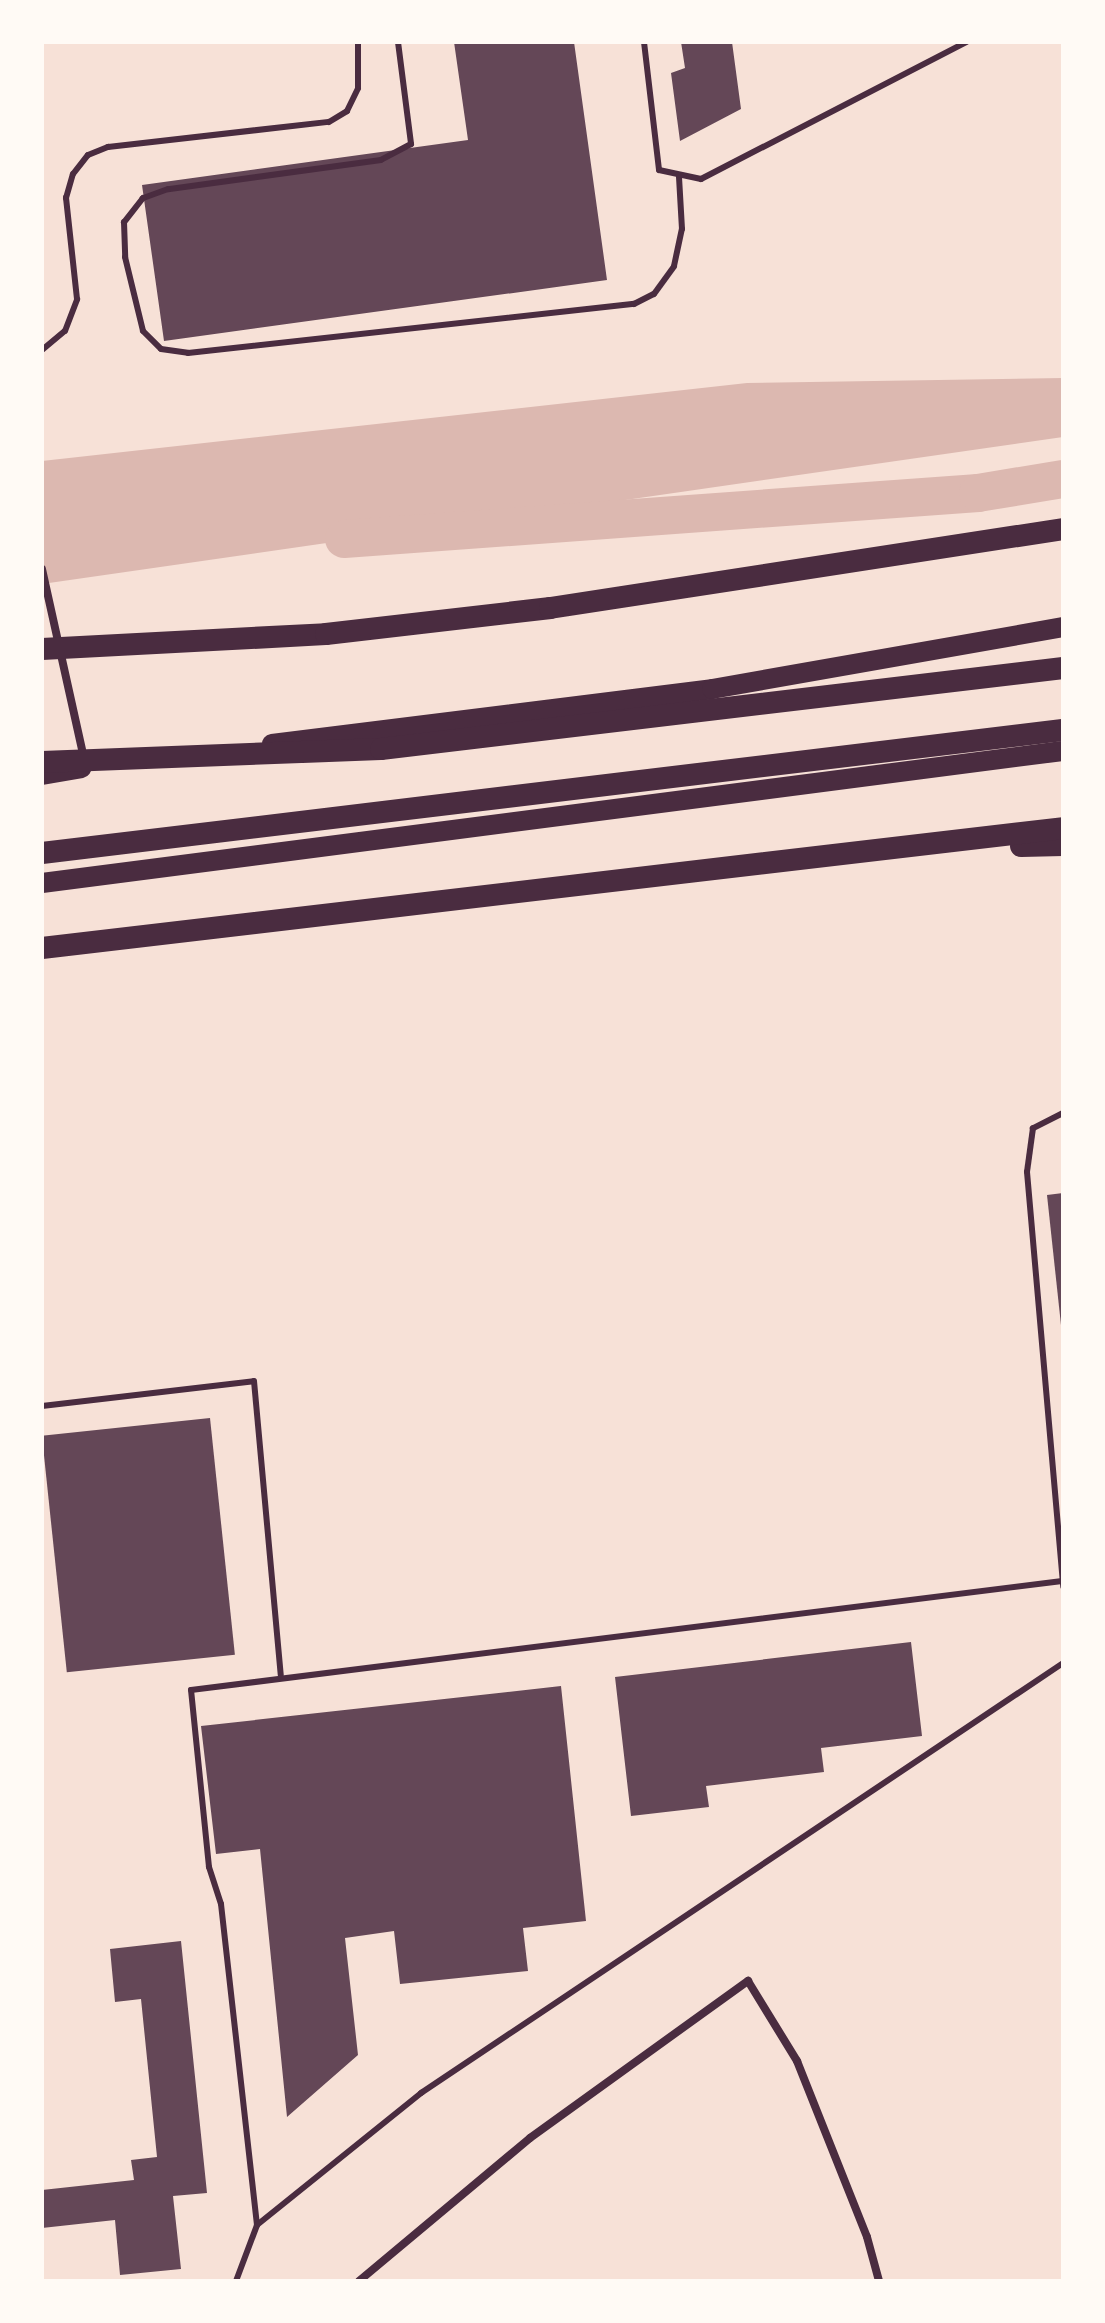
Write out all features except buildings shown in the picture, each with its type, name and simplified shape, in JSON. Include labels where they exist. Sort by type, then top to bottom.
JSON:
[{"type":"highway","points":[[42,649],[326,634],[535,610],[1063,529]]},
{"type":"highway","points":[[42,762],[381,749],[1063,668]]},
{"type":"highway","points":[[42,853],[1063,730]]},
{"type":"highway","points":[[42,948],[1063,828]]},
{"type":"highway","points":[[904,847],[1063,845]]},
{"type":"main road","points":[[42,775],[712,689],[1063,627]]},
{"type":"main road","points":[[42,883],[1063,751]]},
{"type":"street","points":[[42,569],[53,606],[85,768]]},
{"type":"street","points":[[359,2281],[530,2138],[748,1981],[797,2061],[867,2237],[879,2281]]},
{"type":"lane","points":[[42,350],[65,331],[77,299],[66,198],[73,174],[88,155],[108,147],[329,122],[347,111],[358,88],[358,42]]},
{"type":"lane","points":[[398,42],[411,144],[381,160],[168,189],[143,198],[124,222],[125,257],[143,331],[161,349],[188,353],[634,304],[654,294],[674,266],[682,229],[679,177]]},
{"type":"lane","points":[[644,42],[659,170],[679,177],[701,179],[967,42]]},
{"type":"lane","points":[[236,2281],[257,2225],[221,1904],[209,1867],[191,1690],[281,1675],[1062,1583],[1027,1172],[1033,1128],[1063,1113]]},
{"type":"lane","points":[[42,1406],[254,1381],[281,1675]]},
{"type":"lane","points":[[257,2225],[421,2093],[1063,1663]]},
{"type":"shaded area","points":[[1063,378],[1063,437],[42,584],[42,461],[747,383]]},
{"type":"waterway","points":[[344,539],[978,493],[1063,479]]}]
